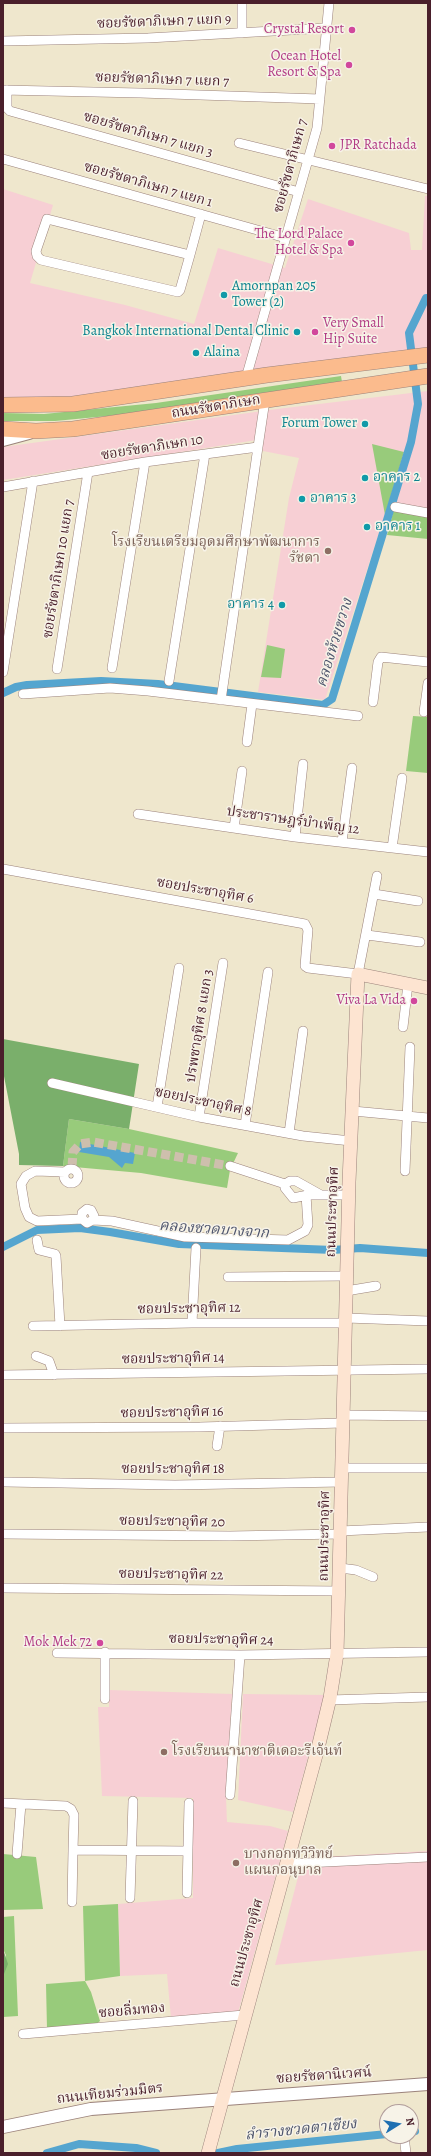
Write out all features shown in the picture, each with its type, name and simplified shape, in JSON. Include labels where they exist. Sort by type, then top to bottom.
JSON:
[{"type":"main road","name":"ถนนรัชดาภิเษก","points":[[3,405],[74,404],[246,378],[428,355]]},
{"type":"main road","name":"ถนนรัชดาภิเษก","points":[[3,429],[36,431],[73,429],[428,376]]},
{"type":"main road","points":[[358,974],[428,988]]},
{"type":"main road","name":"ถนนประชาอุทิศ","points":[[208,2153],[211,2137],[329,1700],[337,1654],[346,1291],[358,974]]},
{"type":"street","points":[[242,3],[242,33]]},
{"type":"street","name":"ซอยรัชดาภิเษก 7","points":[[246,378],[317,128],[329,3]]},
{"type":"street","name":"ซอยรัชดาภิเษก 7 แยก 9","points":[[3,42],[148,38],[327,28]]},
{"type":"street","name":"ซอยรัชดาภิเษก 7 แยก 7","points":[[5,90],[140,92],[320,99]]},
{"type":"street","name":"ซอยรัชดาภิเษก 7 แยก 3","points":[[5,90],[7,108],[10,111],[299,192]]},
{"type":"street","points":[[239,143],[428,189]]},
{"type":"street","name":"ซอยรัชดาภิเษก 7 แยก 1","points":[[3,158],[286,238]]},
{"type":"street","points":[[190,255],[47,219],[36,256],[41,260],[178,292],[180,290],[190,255],[201,214]]},
{"type":"street","points":[[221,699],[265,400]]},
{"type":"street","points":[[3,440],[36,431]]},
{"type":"street","name":"ซอยรัชดาภิเษก 10","points":[[3,487],[145,462],[258,447]]},
{"type":"street","points":[[169,681],[205,454]]},
{"type":"street","points":[[112,668],[145,462]]},
{"type":"street","name":"ซอยรัชดาภิเษก 10 แยก 7","points":[[57,669],[88,472]]},
{"type":"street","points":[[3,672],[33,481]]},
{"type":"street","points":[[395,506],[428,512]]},
{"type":"street","points":[[373,702],[378,662],[381,657],[428,662]]},
{"type":"street","points":[[424,712],[428,684]]},
{"type":"street","points":[[22,694],[107,688],[221,699],[358,716]]},
{"type":"street","points":[[247,742],[252,704]]},
{"type":"street","points":[[295,837],[303,764]]},
{"type":"street","points":[[342,842],[352,768]]},
{"type":"street","points":[[234,828],[242,771]]},
{"type":"street","points":[[392,848],[402,778]]},
{"type":"street","name":"ประชาราษฎร์บำเพ็ญ 12","points":[[138,814],[295,837],[428,852]]},
{"type":"street","name":"ซอยประชาอุทิศ 6","points":[[3,869],[305,924],[308,930],[305,966],[308,968],[358,974]]},
{"type":"street","points":[[358,974],[377,876]]},
{"type":"street","points":[[374,894],[418,900]]},
{"type":"street","points":[[366,935],[420,942]]},
{"type":"street","name":"ปรพชาอุทิศ 8 แยก 3","points":[[199,1117],[224,963]]},
{"type":"street","points":[[157,1107],[179,968]]},
{"type":"street","points":[[245,1125],[268,972]]},
{"type":"street","points":[[403,1026],[408,984]]},
{"type":"street","points":[[289,1132],[303,1031]]},
{"type":"street","points":[[405,1172],[410,1047]]},
{"type":"street","name":"ซอยประชาอุทิศ 8","points":[[52,1083],[199,1117],[351,1141]]},
{"type":"street","points":[[353,1111],[428,1118]]},
{"type":"street","points":[[230,1166],[285,1184]]},
{"type":"street","points":[[70,1169],[36,1171],[26,1176],[22,1184],[25,1208],[29,1217],[37,1221],[82,1218],[87,1223],[93,1220],[112,1221],[185,1237],[288,1240],[305,1231],[308,1225],[306,1195]]},
{"type":"street","points":[[285,1184],[290,1180],[296,1181],[321,1195]]},
{"type":"street","points":[[285,1184],[285,1188],[293,1198],[306,1195],[349,1195]]},
{"type":"street","points":[[37,1240],[39,1250],[55,1254],[56,1256],[60,1326]]},
{"type":"street","points":[[192,1322],[196,1248]]},
{"type":"street","points":[[228,1276],[347,1276]]},
{"type":"street","points":[[346,1291],[376,1286]]},
{"type":"street","name":"ซอยประชาอุทิศ 12","points":[[33,1326],[346,1320],[428,1321]]},
{"type":"street","points":[[36,1356],[49,1361],[54,1374]]},
{"type":"street","name":"ซอยประชาอุทิศ 14","points":[[3,1375],[428,1369]]},
{"type":"street","name":"ซอยประชาอุทิศ 16","points":[[3,1428],[220,1426],[428,1416]]},
{"type":"street","points":[[217,1446],[220,1426]]},
{"type":"street","points":[[342,1468],[428,1468]]},
{"type":"street","name":"ซอยประชาอุทิศ 18","points":[[5,1482],[175,1485],[342,1482]]},
{"type":"street","name":"ซอยประชาอุทิศ 20","points":[[3,1534],[222,1536],[428,1527]]},
{"type":"street","points":[[340,1568],[356,1570],[373,1577]]},
{"type":"street","name":"ซอยประชาอุทิศ 22","points":[[3,1588],[339,1591]]},
{"type":"street","points":[[105,1652],[105,1699]]},
{"type":"street","name":"ซอยประชาอุทิศ 24","points":[[57,1653],[105,1652],[240,1655],[428,1652]]},
{"type":"street","points":[[230,1795],[240,1655]]},
{"type":"street","points":[[329,1700],[428,1697]]},
{"type":"street","points":[[130,1898],[133,1801]]},
{"type":"street","points":[[3,1802],[66,1806],[71,1809],[74,1815],[72,1902]]},
{"type":"street","points":[[187,1893],[189,1803]]},
{"type":"street","points":[[17,1854],[21,1804]]},
{"type":"street","points":[[73,1850],[132,1852],[188,1851]]},
{"type":"street","points":[[285,1864],[428,1857]]},
{"type":"street","name":"ซอยลิ่มทอง","points":[[23,2034],[244,2014]]},
{"type":"street","name":"ซอยรัชดานิเวศน์","points":[[222,2099],[428,2084]]},
{"type":"street","name":"ถนนเทียมร่วมมิตร","points":[[3,2127],[91,2109],[222,2099]]},
{"type":"shaded area","points":[[3,189],[53,205],[30,283],[125,305],[194,324],[218,248],[285,268],[308,199],[409,233],[411,250],[422,250],[425,196],[428,196],[428,348],[109,396],[3,400]]},
{"type":"shaded area","points":[[428,391],[428,516],[387,508],[325,700],[258,692],[289,498],[299,458],[263,451],[263,439],[3,480],[3,447],[277,409]]},
{"type":"shaded area","points":[[109,1690],[232,1694],[226,1798],[227,1822],[270,1826],[288,1831],[238,2013],[171,2018],[167,1974],[120,1976],[118,1904],[193,1898],[193,1798],[102,1796],[98,1707],[109,1707]]},
{"type":"shaded area","name":"โรงเรียนนานาชาติเดอะรีเจ้นท์","points":[[243,1694],[325,1695],[293,1812],[238,1800]]},
{"type":"shaded area","points":[[428,1851],[428,1950],[275,1965],[303,1858]]},
{"type":"green space","points":[[341,376],[342,382],[129,414],[55,421],[3,421],[3,413],[44,414],[156,403]]},
{"type":"green space","points":[[372,444],[404,452],[385,515]]},
{"type":"green space","points":[[394,509],[428,516],[428,539],[387,535]]},
{"type":"green space","points":[[267,645],[285,649],[281,678],[261,677]]},
{"type":"green space","points":[[413,716],[428,717],[428,773],[406,771]]},
{"type":"green space","points":[[3,1039],[139,1064],[129,1129],[69,1119],[63,1166],[19,1165],[19,1154],[3,1071]]},
{"type":"green space","points":[[69,1119],[129,1129],[238,1153],[230,1170],[227,1188],[141,1173],[63,1166]]},
{"type":"green space","points":[[3,1854],[36,1857],[43,1909],[3,1910]]},
{"type":"green space","points":[[118,1904],[120,1976],[85,1981],[83,1906]]},
{"type":"green space","points":[[14,1916],[18,2016],[3,2017],[3,1974],[6,1955],[3,1949],[3,1917]]},
{"type":"green space","points":[[3,1949],[8,1964],[4,1974],[3,1974]]},
{"type":"green space","points":[[85,1981],[91,1992],[100,2021],[94,2026],[47,2029],[46,1984]]},
{"type":"water","points":[[80,1142],[135,1153],[133,1164],[125,1163],[122,1168],[109,1157],[79,1152]]},
{"type":"waterway","name":"คลองห้วยขวาง","points":[[3,693],[16,687],[27,685],[101,681],[158,684],[323,705],[332,699],[411,442],[418,404],[409,333],[426,298],[428,298]]},
{"type":"waterway","name":"คลองชวดบางจาก","points":[[3,1247],[37,1230],[80,1228],[179,1244],[333,1250],[360,1248],[428,1253]]},
{"type":"waterway","name":"ลำรางชวดตาเชียง","points":[[218,2153],[237,2149],[379,2135]]},
{"type":"waterway","name":"ลำรางชวดตาเชียง","points":[[47,2153],[79,2144],[136,2148],[156,2153]]},
{"type":"waterway","name":"ลำรางชวดตาเชียง","points":[[136,2148],[136,2153]]},
{"type":"tunnel","points":[[72,1167],[73,1152],[80,1144],[93,1142],[230,1166]]},
{"type":"place","name":"Crystal Resort","points":[[352,30]]},
{"type":"place","name":"Ocean Hotel Resort & Spa","points":[[349,65]]},
{"type":"place","name":"JPR Ratchada","points":[[332,146]]},
{"type":"place","name":"The Lord Palace Hotel & Spa","points":[[351,243]]},
{"type":"place","name":"Amornpan 205 Tower (2)","points":[[224,295]]},
{"type":"place","name":"Bangkok International Dental Clinic","points":[[297,332]]},
{"type":"place","name":"Very Small Hip Suite","points":[[315,332]]},
{"type":"place","name":"Alaina","points":[[196,353]]},
{"type":"place","name":"Forum Tower","points":[[365,424]]},
{"type":"place","name":"อาคาร 2","points":[[365,478]]},
{"type":"place","name":"อาคาร 3","points":[[302,499]]},
{"type":"place","name":"อาคาร 1","points":[[367,527]]},
{"type":"place","name":"โรงเรียนเตรียมอุดมศึกษาพัฒนาการ รัชดา","points":[[328,551]]},
{"type":"place","name":"อาคาร 4","points":[[282,605]]},
{"type":"place","name":"Viva La Vida","points":[[414,1001]]},
{"type":"place","name":"Mok Mek 72","points":[[100,1643]]},
{"type":"place","name":"โรงเรียนนานาชาติเดอะรีเจ้นท์","points":[[164,1752]]},
{"type":"place","name":"บางกอกทวิวิทย์ แผนกอนุบาล","points":[[236,1863]]}]
